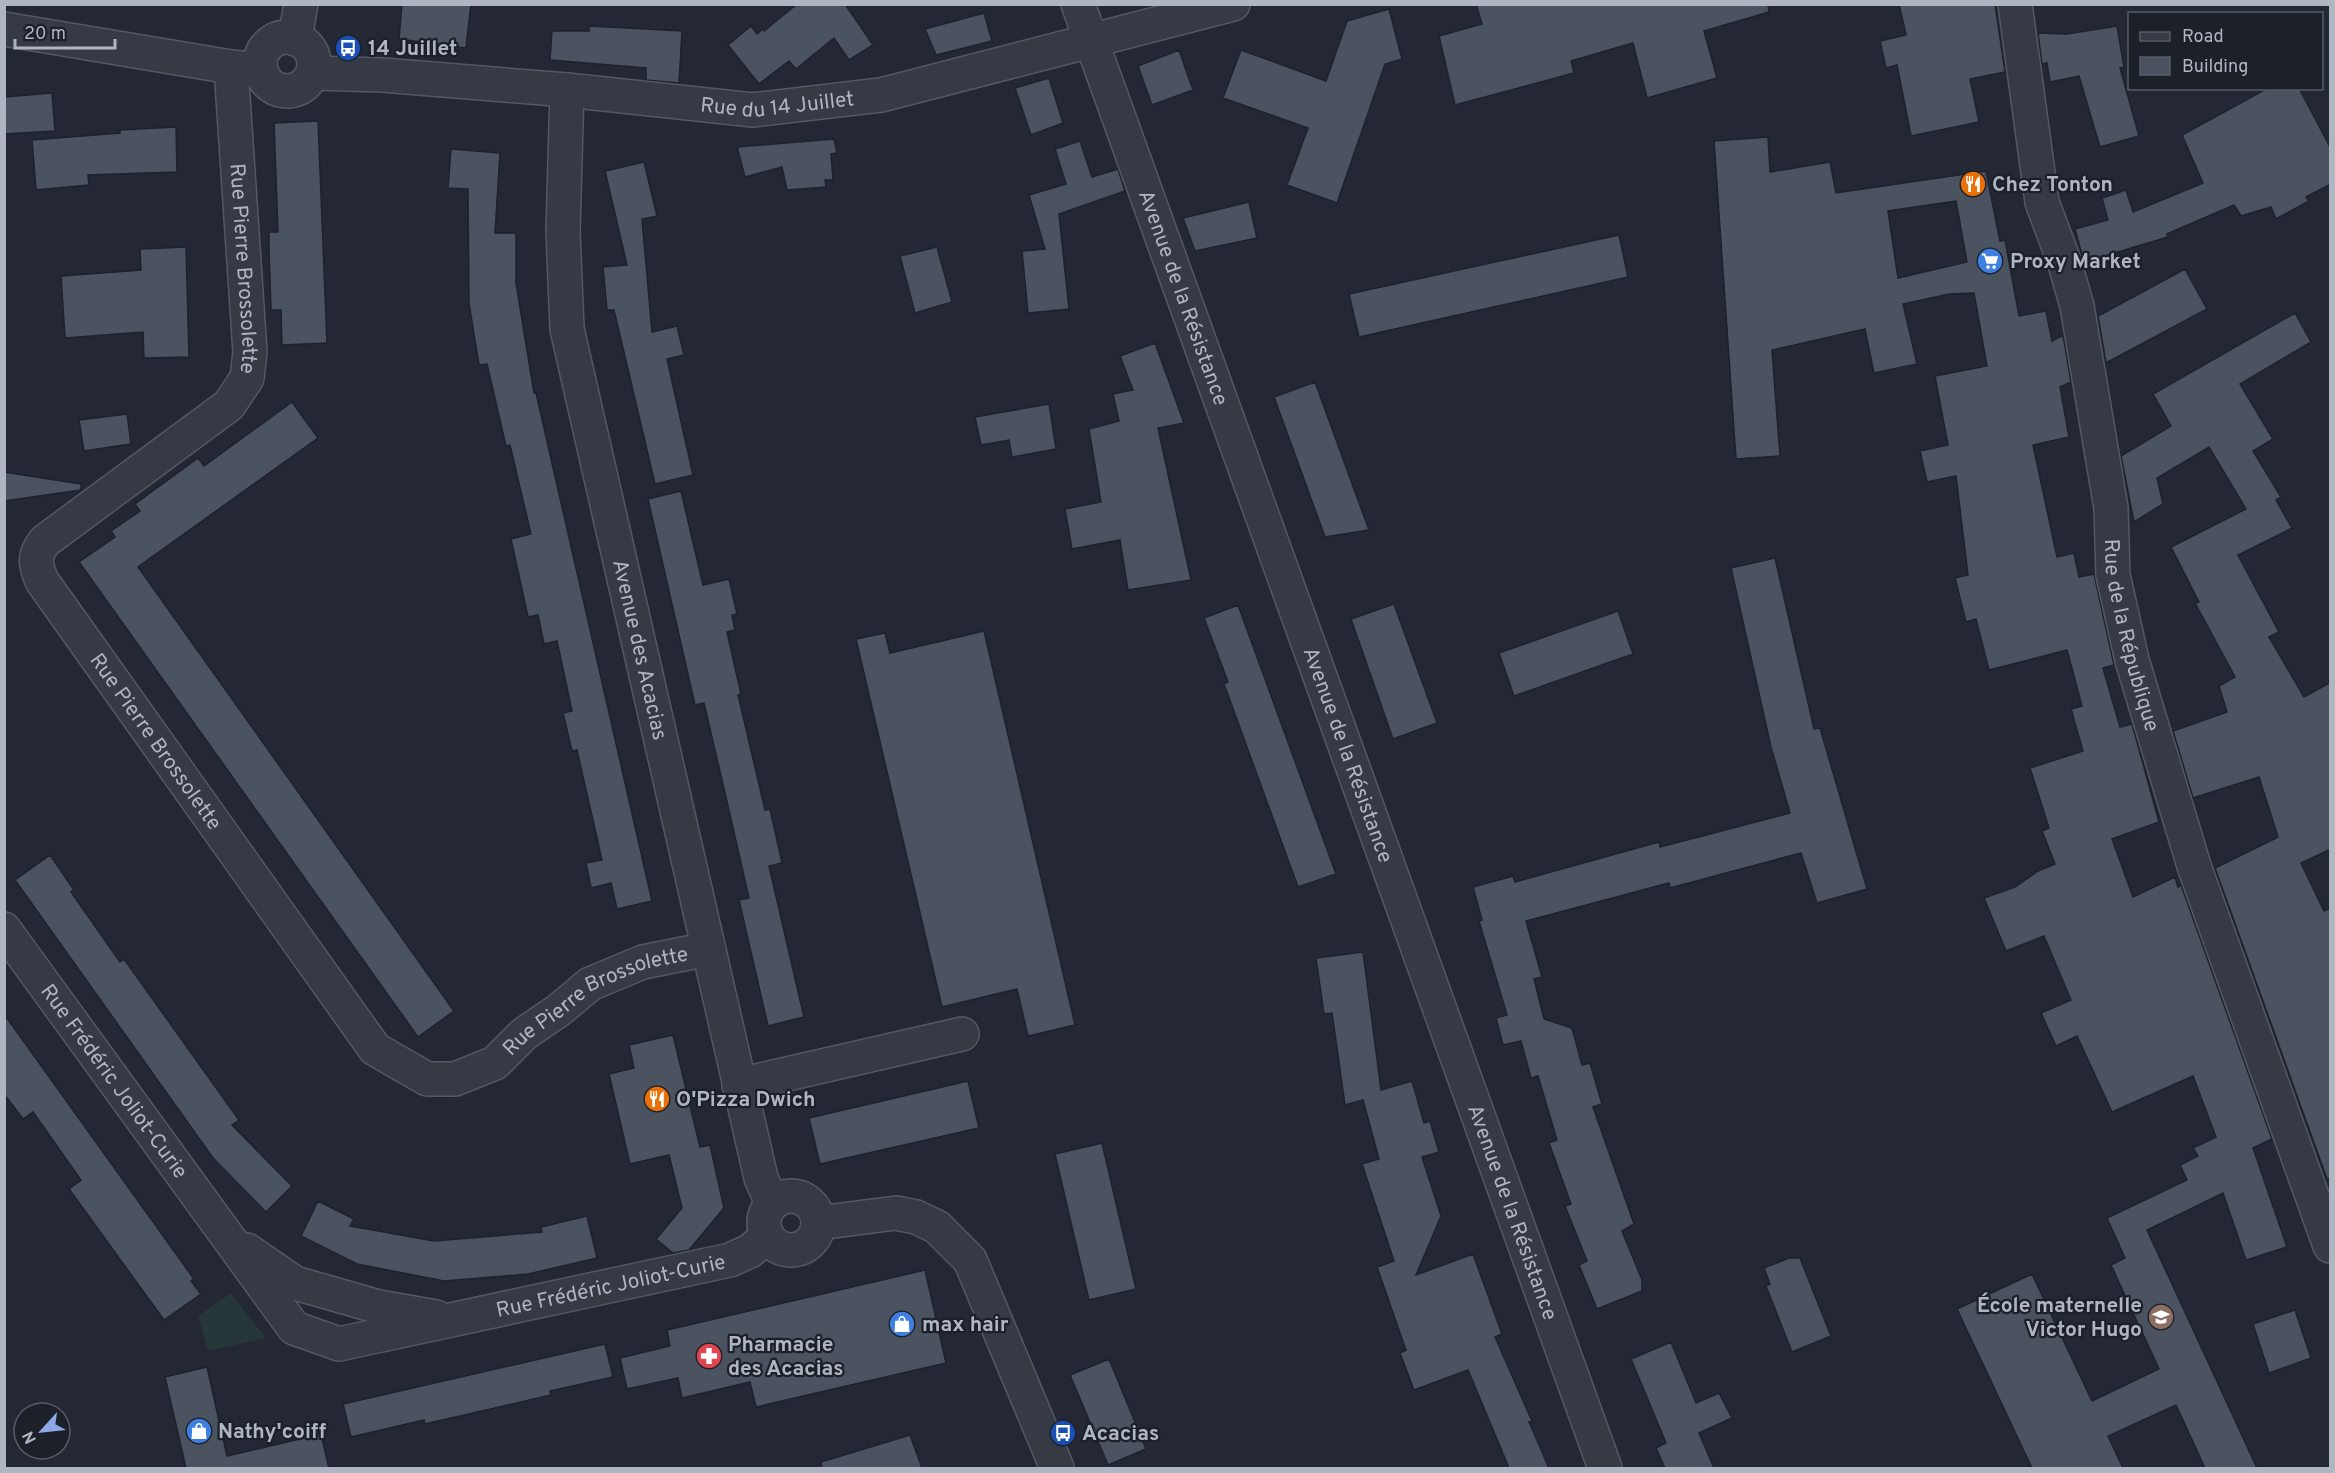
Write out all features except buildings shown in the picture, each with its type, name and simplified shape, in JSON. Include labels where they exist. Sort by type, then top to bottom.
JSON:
[{"type":"street","points":[[295,39],[301,4]]},
{"type":"street","name":"Avenue de la Résistance","points":[[1078,4],[1605,1468]]},
{"type":"street","name":"Rue du 14 Juillet","points":[[313,73],[382,75],[567,90],[753,110],[880,95],[1233,4]]},
{"type":"street","name":"Rue de la République","points":[[2015,4],[2042,202],[2064,261],[2077,306],[2111,507],[2113,575],[2132,660],[2194,866],[2331,1246]]},
{"type":"street","points":[[4,29],[256,75],[287,92],[303,87],[313,73],[313,56],[309,48],[295,39],[277,39],[269,45],[260,60],[256,75],[235,124]]},
{"type":"street","name":"Rue Pierre Brossolette","points":[[256,75],[235,124],[250,352],[247,378],[229,405],[45,541],[35,554],[36,566],[42,581],[375,1049],[427,1079],[455,1079],[495,1063],[524,1034],[590,984],[643,962],[708,949]]},
{"type":"street","name":"Avenue des Acacias","points":[[567,90],[563,231],[567,329],[760,1178],[772,1203]]},
{"type":"street","name":"Rue Frédéric Joliot-Curie","points":[[4,930],[294,1328],[339,1344],[730,1260],[750,1251],[767,1236]]},
{"type":"street","points":[[739,1085],[963,1034]]},
{"type":"street","points":[[789,1196],[798,1197],[812,1206],[818,1223],[813,1239],[798,1249],[781,1248],[767,1236],[764,1218],[772,1203],[789,1196]]},
{"type":"street","points":[[818,1223],[896,1213],[916,1217],[937,1227],[970,1260],[1057,1468]]},
{"type":"street","name":"Rue Frédéric Joliot-Curie","points":[[223,1233],[296,1283],[379,1307],[449,1319]]},
{"type":"shaded area","points":[[231,1293],[266,1338],[208,1351],[198,1316]]},
{"type":"place","name":"14 Juillet","points":[[348,48]]},
{"type":"place","name":"Chez Tonton","points":[[1973,184]]},
{"type":"place","name":"Proxy Market","points":[[1990,261]]},
{"type":"place","name":"O'Pizza Dwich","points":[[657,1099]]},
{"type":"place","name":"École maternelle Victor Hugo","points":[[2161,1317]]},
{"type":"place","name":"max hair","points":[[902,1324]]},
{"type":"place","name":"Pharmacie des Acacias","points":[[709,1356]]},
{"type":"place","name":"Nathy'coiff","points":[[199,1431]]},
{"type":"place","name":"Acacias","points":[[1063,1433]]}]
